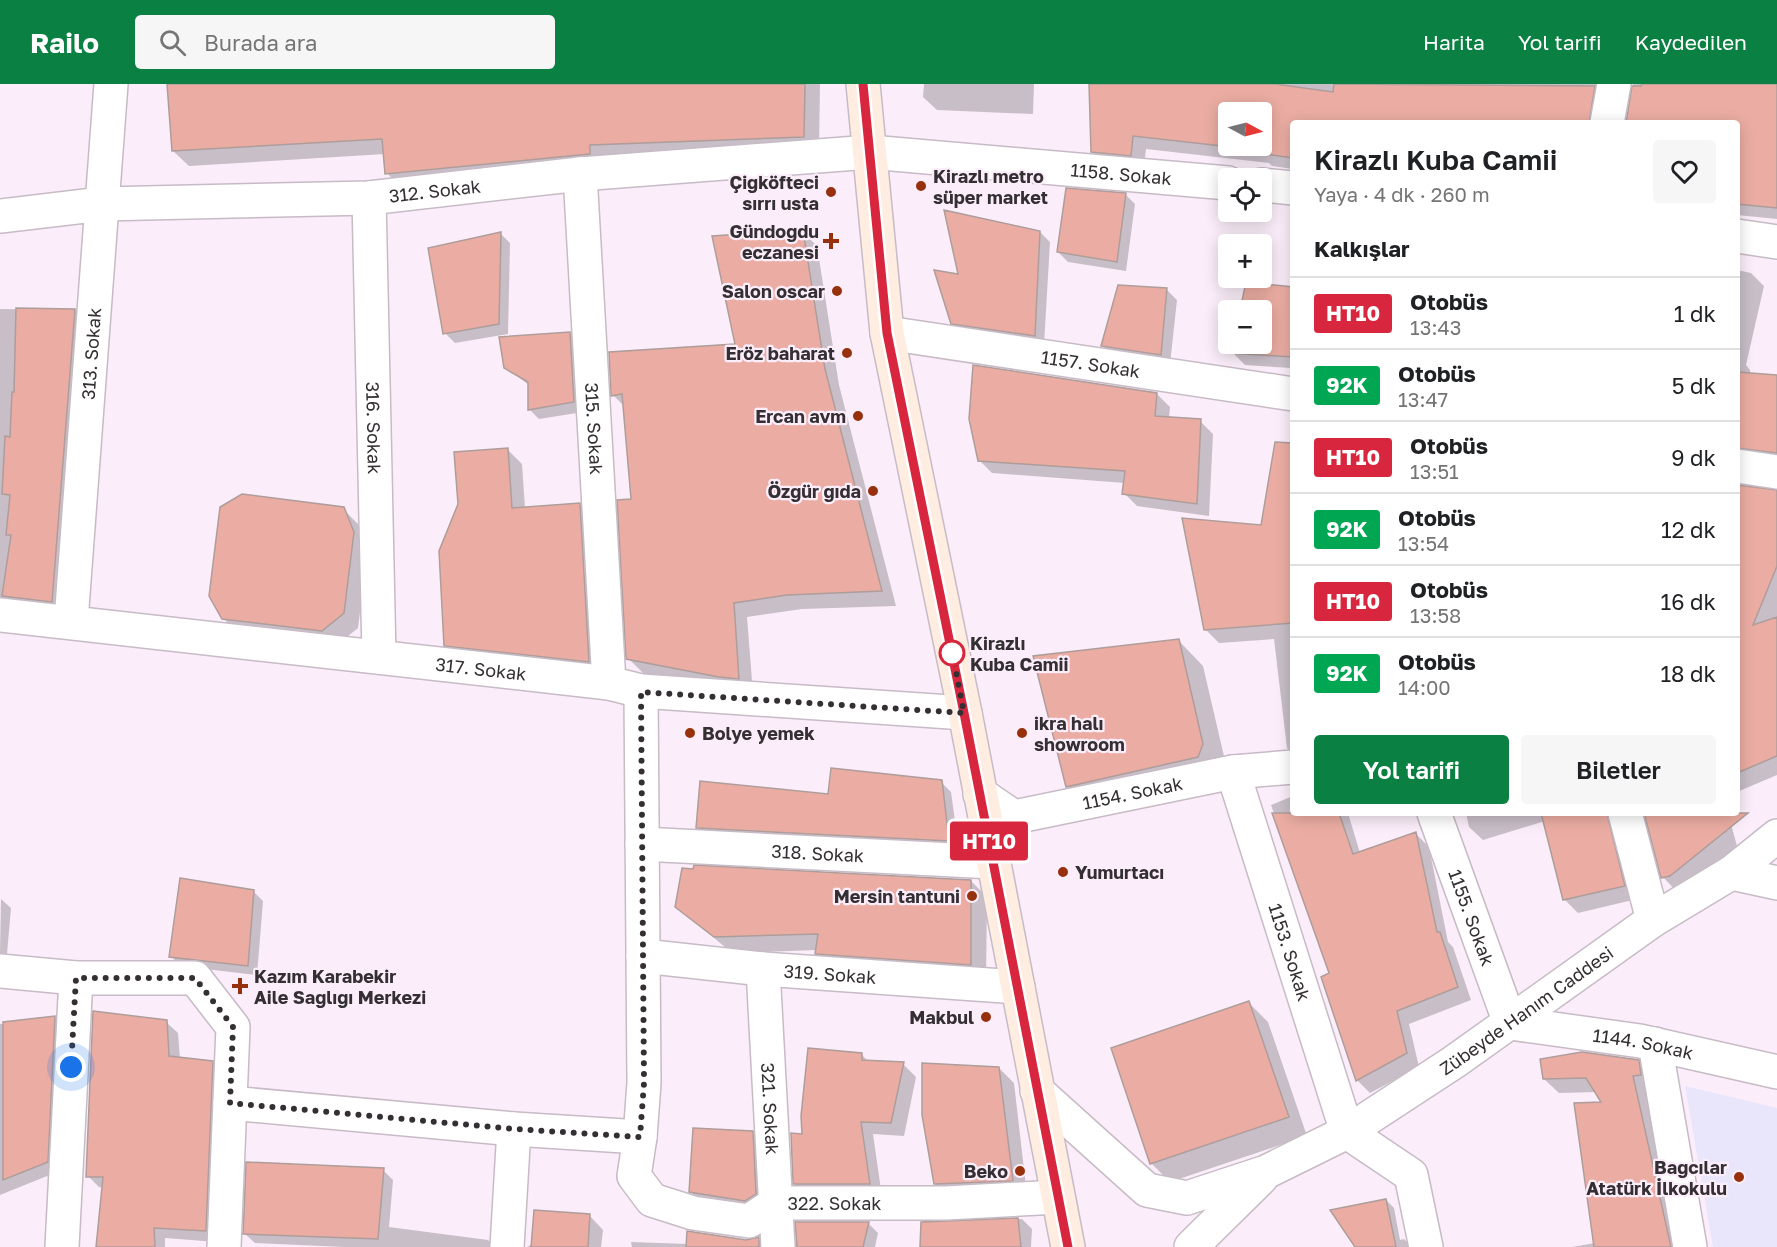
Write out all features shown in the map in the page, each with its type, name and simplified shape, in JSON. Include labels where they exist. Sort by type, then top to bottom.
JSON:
[{"type":"main road","points":[[863,84],[887,333],[1068,1247]]},
{"type":"street","name":"313. Sokak","points":[[71,621],[111,84]]},
{"type":"street","points":[[1608,120],[1614,84]]},
{"type":"street","name":"312. Sokak","points":[[0,216],[102,204],[369,198],[580,174],[870,152]]},
{"type":"street","name":"1158. Sokak","points":[[870,152],[1218,182]]},
{"type":"street","name":"315. Sokak","points":[[580,174],[609,683]]},
{"type":"street","points":[[1272,186],[1290,188]]},
{"type":"street","name":"316. Sokak","points":[[369,198],[379,657]]},
{"type":"street","points":[[1740,236],[1777,242]]},
{"type":"street","name":"1157. Sokak","points":[[887,333],[1290,394]]},
{"type":"street","points":[[1740,466],[1777,472]]},
{"type":"street","name":"317. Sokak","points":[[0,615],[71,621],[609,683],[641,692],[964,713]]},
{"type":"street","name":"322. Sokak","points":[[641,692],[644,1083],[634,1176],[652,1200],[693,1213],[749,1221],[776,1203],[946,1203],[1058,1197]]},
{"type":"street","name":"1154. Sokak","points":[[980,794],[1014,817],[1233,772],[1290,767]]},
{"type":"street","name":"1153. Sokak","points":[[1233,772],[1347,1132]]},
{"type":"street","name":"1155. Sokak","points":[[1435,816],[1510,1023]]},
{"type":"street","points":[[1626,816],[1653,920]]},
{"type":"street","name":"Zübeyde Hanım Caddesi","points":[[1037,1091],[1147,1190],[1187,1198],[1266,1172],[1347,1132],[1510,1023],[1653,920],[1731,873],[1777,836]]},
{"type":"street","name":"318. Sokak","points":[[642,844],[993,862]]},
{"type":"street","points":[[1731,873],[1777,883]]},
{"type":"street","name":"319. Sokak","points":[[643,956],[763,969],[1017,987]]},
{"type":"street","name":"321. Sokak","points":[[763,969],[778,1247]]},
{"type":"street","points":[[0,971],[76,978],[195,978],[233,1027],[224,1247]]},
{"type":"street","points":[[62,1247],[76,978]]},
{"type":"street","name":"1144. Sokak","points":[[1510,1023],[1654,1044],[1777,1072]]},
{"type":"street","points":[[1654,1044],[1690,1247]]},
{"type":"street","points":[[230,1103],[514,1129],[640,1137]]},
{"type":"street","points":[[507,1247],[514,1129]]},
{"type":"street","points":[[1347,1132],[1411,1175],[1426,1247]]},
{"type":"street","name":"Zübeyde Hanım Caddesi","points":[[1207,1240],[1266,1172]]},
{"type":"shaded area","name":"Bağcılar Atatürk İlkokulu","points":[[1685,1086],[1777,1108],[1777,1247],[1713,1247]]},
{"type":"building","points":[[167,84],[805,84],[804,137],[590,145],[590,154],[385,174],[382,139],[172,151]]},
{"type":"building","points":[[1089,84],[1275,84],[1333,92],[1334,84],[1595,86],[1589,120],[1290,120],[1290,158],[1272,155],[1272,102],[1218,102],[1218,146],[1133,136],[1131,156],[1091,152]]},
{"type":"building","points":[[1642,84],[1777,84],[1777,208],[1740,204],[1740,120],[1626,120],[1632,86]]},
{"type":"building","points":[[1066,188],[1126,193],[1117,262],[1057,252]]},
{"type":"building","points":[[944,210],[1040,231],[1035,336],[951,324],[934,270],[958,274]]},
{"type":"building","points":[[803,230],[825,369],[882,591],[787,595],[734,603],[739,679],[626,659],[617,500],[631,499],[622,394],[611,396],[609,352],[735,344],[712,236]]},
{"type":"building","points":[[501,232],[499,324],[443,334],[428,248]]},
{"type":"building","points":[[1118,285],[1167,288],[1161,355],[1101,346]]},
{"type":"building","points":[[1272,285],[1290,287],[1290,357],[1246,354],[1272,354],[1272,300],[1242,300],[1245,288],[1272,288]]},
{"type":"building","points":[[16,308],[75,309],[52,602],[2,596],[11,535],[6,535],[10,495],[2,494],[5,436],[10,437],[12,392],[14,392]]},
{"type":"building","points":[[570,332],[574,402],[528,410],[528,382],[504,368],[499,337]]},
{"type":"building","points":[[973,365],[1157,393],[1155,416],[1201,419],[1197,504],[1122,494],[1125,471],[978,461],[969,419]]},
{"type":"building","points":[[1740,372],[1777,375],[1777,453],[1740,448]]},
{"type":"building","points":[[1275,442],[1290,443],[1290,623],[1204,630],[1182,518],[1261,525]]},
{"type":"building","points":[[508,448],[512,508],[580,503],[589,662],[444,646],[439,551],[458,504],[454,452]]},
{"type":"building","points":[[1740,485],[1777,490],[1777,566],[1753,625],[1777,617],[1777,756],[1740,772]]},
{"type":"building","points":[[242,494],[344,507],[354,532],[344,613],[322,631],[222,619],[209,596],[220,507]]},
{"type":"building","points":[[1179,639],[1203,744],[1198,757],[1066,787],[1033,656]]},
{"type":"building","points":[[831,768],[942,780],[949,841],[696,828],[700,781],[828,794]]},
{"type":"building","points":[[1272,813],[1290,813],[1290,816],[1340,816],[1353,854],[1416,832],[1437,932],[1440,932],[1458,987],[1397,1011],[1407,1053],[1356,1081],[1321,977],[1329,973]]},
{"type":"building","points":[[1740,813],[1748,813],[1670,876],[1661,878],[1645,816],[1740,816]]},
{"type":"building","points":[[1542,816],[1608,816],[1625,886],[1563,900]]},
{"type":"building","points":[[694,865],[971,880],[971,965],[815,954],[818,934],[714,937],[675,907],[682,868],[693,869]]},
{"type":"building","points":[[180,878],[254,890],[248,966],[169,957]]},
{"type":"building","points":[[1249,1001],[1289,1117],[1150,1164],[1111,1048]]},
{"type":"building","points":[[93,1011],[167,1020],[169,1056],[213,1061],[206,1231],[154,1228],[155,1247],[96,1247],[103,1177],[86,1177]]},
{"type":"building","points":[[55,1016],[48,1162],[3,1180],[3,1022]]},
{"type":"building","points":[[808,1048],[862,1053],[862,1060],[904,1062],[891,1123],[861,1122],[870,1184],[793,1184],[791,1133],[802,1134],[801,1116]]},
{"type":"building","points":[[1582,1052],[1639,1060],[1641,1075],[1633,1076],[1671,1247],[1594,1247],[1574,1103],[1601,1102],[1586,1078],[1543,1079],[1540,1059]]},
{"type":"building","points":[[922,1063],[999,1067],[1013,1181],[934,1184],[922,1115]]},
{"type":"building","points":[[693,1128],[753,1131],[756,1194],[745,1201],[689,1192]]},
{"type":"building","points":[[246,1162],[384,1168],[378,1239],[243,1234]]},
{"type":"building","points":[[1386,1199],[1396,1247],[1355,1247],[1330,1210]]},
{"type":"building","points":[[534,1210],[590,1214],[588,1247],[531,1247]]},
{"type":"building","points":[[1018,1218],[1021,1247],[920,1247],[921,1222]]},
{"type":"building","points":[[795,1222],[869,1222],[863,1247],[797,1247]]},
{"type":"building","points":[[687,1231],[746,1240],[759,1237],[759,1247],[686,1247]]},
{"type":"bus line","name":"HT10","points":[[863,84],[887,333],[1068,1247]]},
{"type":"place","name":"Kirazlı metro süper market","points":[[921,186]]},
{"type":"place","name":"Çiğköfteci sırrı usta","points":[[831,192]]},
{"type":"place","name":"Gündoğdu eczanesi","points":[[831,241]]},
{"type":"place","name":"Salon oscar","points":[[837,291]]},
{"type":"place","name":"Eröz baharat","points":[[847,353]]},
{"type":"place","name":"Ercan avm","points":[[858,416]]},
{"type":"place","name":"Özgür gıda","points":[[873,491]]},
{"type":"place","name":"Kirazlı Kuba Camii","points":[[952,653]]},
{"type":"place","name":"Bolye yemek","points":[[690,733]]},
{"type":"place","name":"ikra halı showroom","points":[[1022,733]]},
{"type":"place","name":"Yumurtacı","points":[[1063,872]]},
{"type":"place","name":"Mersin tantuni","points":[[972,896]]},
{"type":"place","name":"Kazım Karabekir Aile Sağlığı Merkezi","points":[[240,986]]},
{"type":"place","name":"Makbul","points":[[986,1017]]},
{"type":"place","name":"Beko","points":[[1020,1171]]},
{"type":"place","name":"Bağcılar Atatürk İlkokulu","points":[[1739,1177]]},
{"type":"route","points":[[71,1067],[76,978],[195,978],[233,1027],[230,1103],[514,1129],[640,1137],[644,1083],[641,692],[964,713],[951,646],[952,653]]}]
